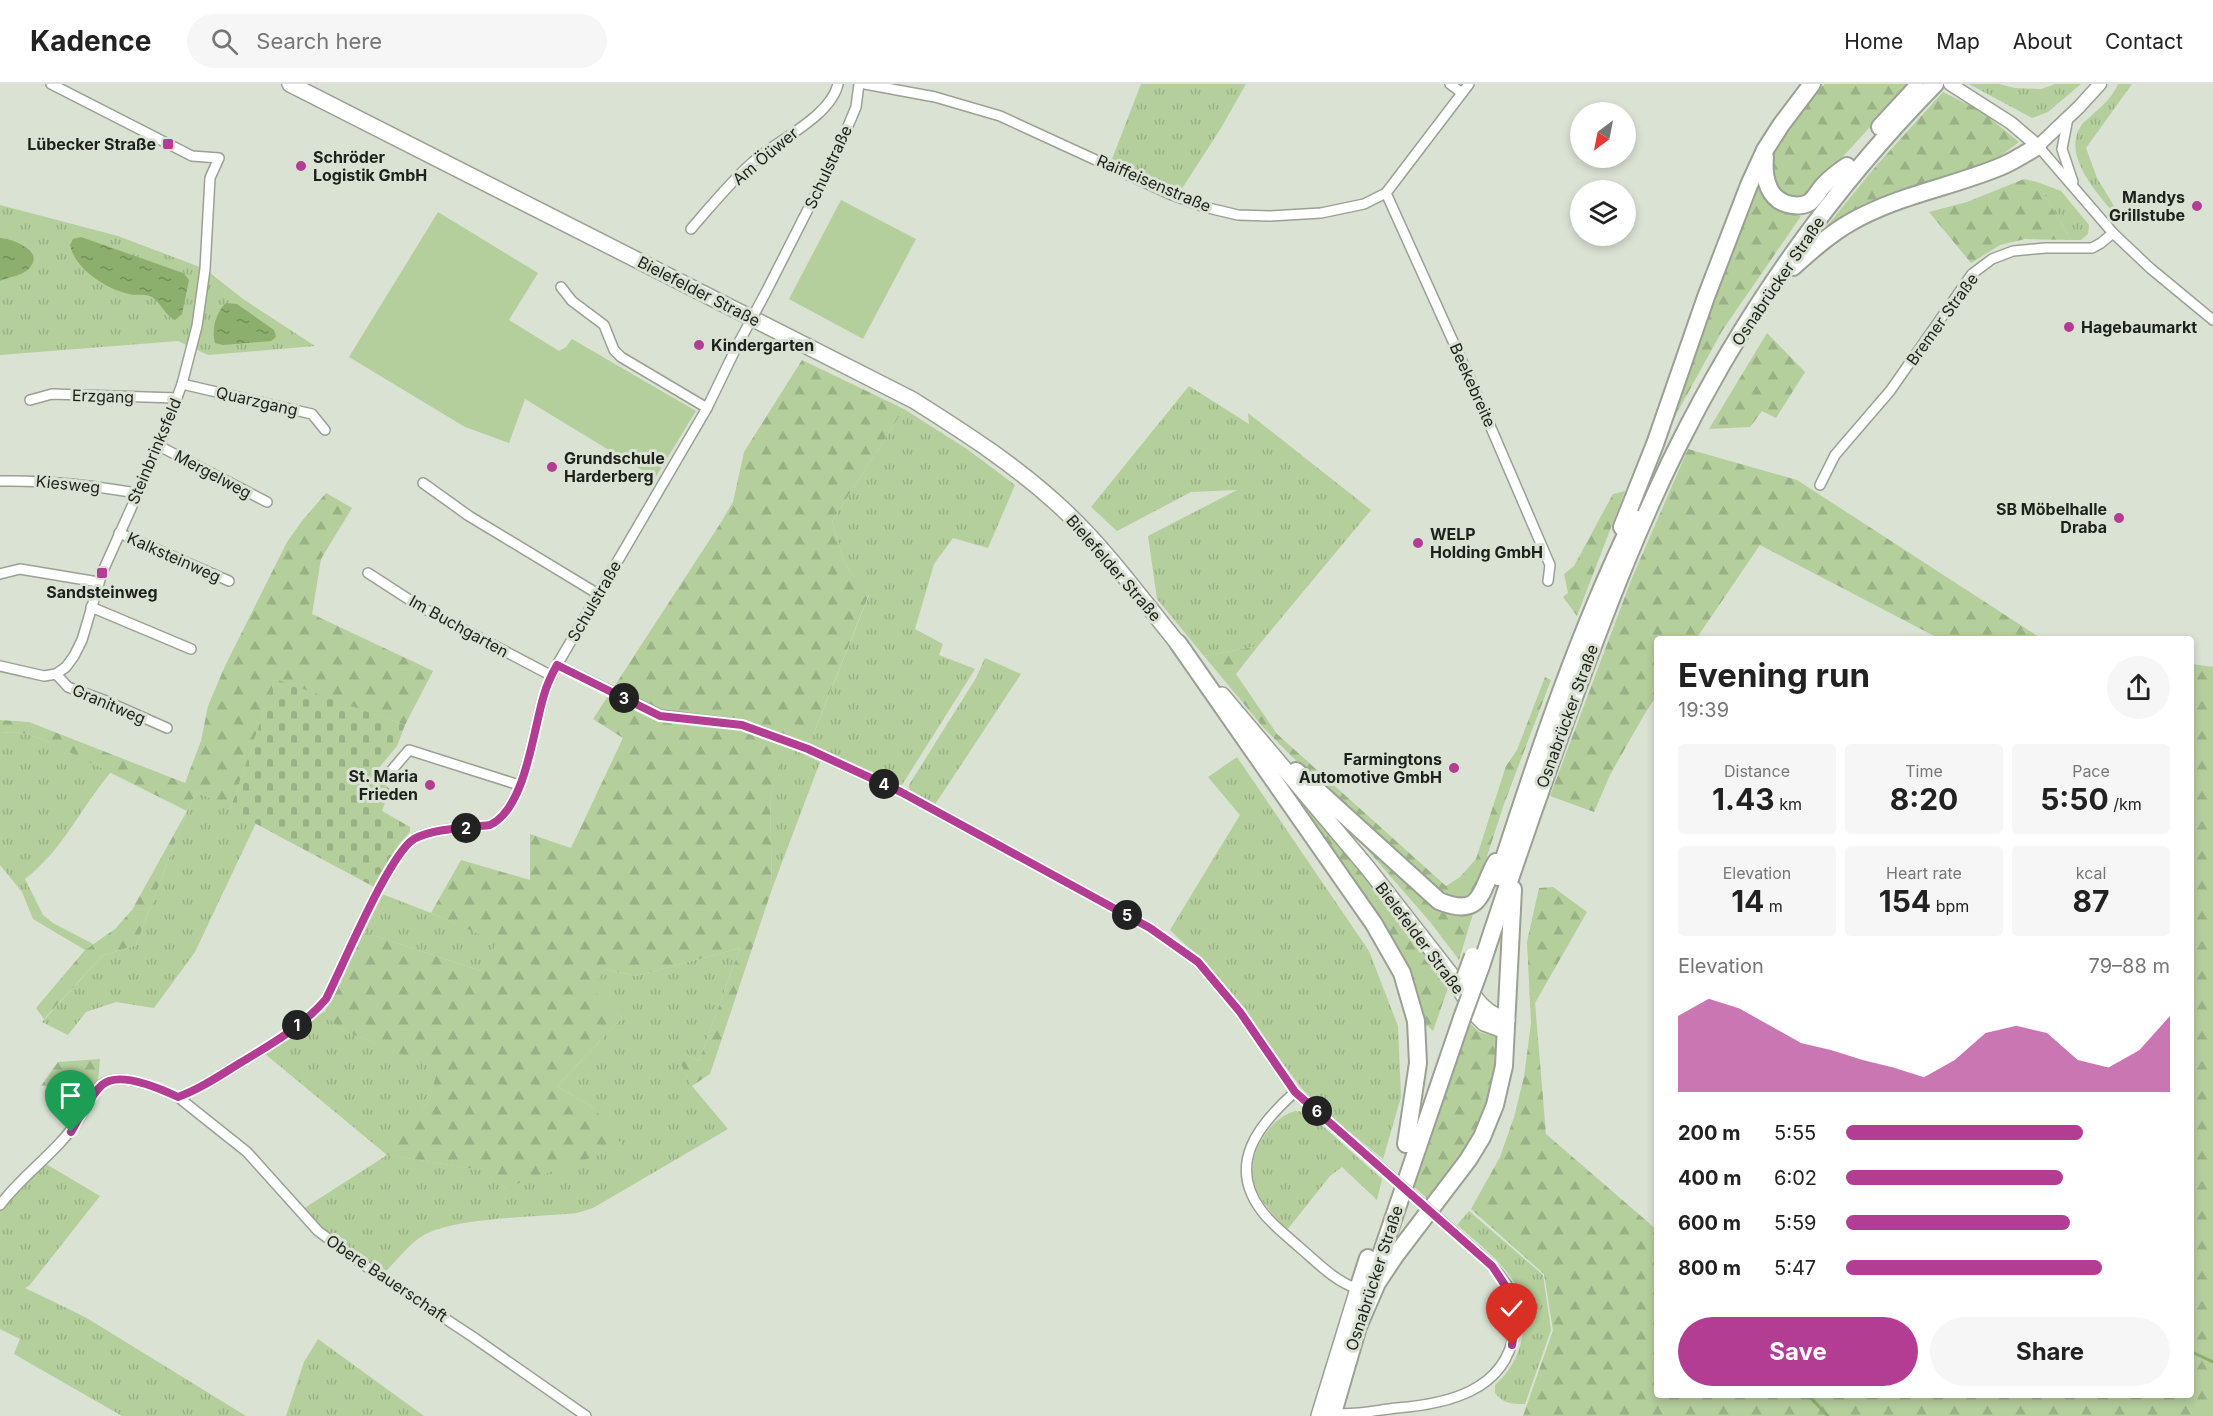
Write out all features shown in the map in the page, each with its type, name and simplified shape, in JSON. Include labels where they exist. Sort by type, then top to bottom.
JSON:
[{"type":"highway","points":[[1596,602],[1735,217],[1765,150],[1780,125],[1812,84]]},
{"type":"highway","name":"Osnabrücker Straße","points":[[1477,961],[1508,847],[1560,695],[1625,535],[1697,389],[1764,279],[1848,166],[1897,107],[1920,84]]},
{"type":"highway","name":"Osnabrücker Straße","points":[[1358,1289],[1406,1144],[1514,864],[1588,657],[1643,523],[1677,449],[1725,360],[1772,286],[1827,208],[1935,84]]},
{"type":"highway","points":[[1772,286],[1817,246],[1850,222],[1919,192],[1965,180],[2004,166],[2038,146]]},
{"type":"highway","points":[[1765,150],[1764,176],[1768,188],[1783,203],[1792,205],[1803,206],[1811,201],[1833,175],[1848,166]]},
{"type":"highway","points":[[1178,643],[1374,924],[1402,973],[1416,1021],[1418,1044],[1418,1064],[1406,1144]]},
{"type":"highway","points":[[1296,771],[1439,901],[1451,906],[1465,907],[1477,900],[1484,891],[1494,864],[1508,847]]},
{"type":"highway","points":[[1357,1329],[1377,1283],[1468,1160],[1482,1137],[1495,1105],[1504,1066],[1514,864]]},
{"type":"highway","name":"Osnabrücker Straße","points":[[1328,1415],[1458,1012]]},
{"type":"main road","name":"Bielefelder Straße","points":[[290,84],[912,400],[964,432],[1025,476],[1067,513],[1106,554],[1367,867],[1452,976],[1475,1014],[1484,1023],[1507,1025]]},
{"type":"main road","name":"Bielefelder Straße","points":[[1178,643],[1296,771],[1457,970],[1480,1006],[1507,1025]]},
{"type":"main road","name":"Osnabrücker Straße","points":[[1328,1415],[1358,1289]]},
{"type":"street","name":"Steinbrinksfeld","points":[[51,84],[192,156],[219,158],[210,178],[206,269],[197,326],[182,384],[159,446],[98,582],[82,640],[66,667],[56,674]]},
{"type":"street","name":"Am Öüwer","points":[[691,229],[720,195],[754,161],[820,113],[832,99],[838,84]]},
{"type":"street","name":"Schulstraße","points":[[178,1097],[194,1091],[252,1056],[315,1013],[326,999],[391,866],[412,841],[426,834],[490,825],[499,820],[510,805],[519,785],[544,693],[557,665],[707,408],[838,150],[856,106],[859,84]]},
{"type":"street","name":"Raiffeisenstraße","points":[[865,84],[935,97],[1000,116],[1172,195],[1204,207],[1238,215],[1321,213],[1364,204],[1386,193],[1468,84]]},
{"type":"street","points":[[1450,84],[1462,93]]},
{"type":"street","points":[[1950,84],[2012,123],[2038,146],[2113,233],[2158,276],[2213,320]]},
{"type":"street","points":[[2038,146],[2100,84]]},
{"type":"street","points":[[2068,118],[2063,154],[2078,192]]},
{"type":"street","name":"Beekebreite","points":[[1386,193],[1470,379],[1550,565],[1548,581]]},
{"type":"street","name":"Bremer Straße","points":[[1820,485],[1836,455],[1890,391],[1972,274],[1992,260],[2013,251],[2092,248],[2113,233]]},
{"type":"street","points":[[561,288],[572,301],[604,325],[614,350],[621,357],[707,408]]},
{"type":"street","name":"Quarzgang","points":[[182,384],[312,414],[325,430]]},
{"type":"street","name":"Erzgang","points":[[30,400],[52,394],[177,398]]},
{"type":"street","name":"Mergelweg","points":[[159,446],[267,502]]},
{"type":"street","name":"Kiesweg","points":[[0,481],[35,480],[83,484],[136,493]]},
{"type":"street","points":[[423,483],[469,516],[598,594]]},
{"type":"street","name":"Kalksteinweg","points":[[119,533],[229,581]]},
{"type":"street","points":[[0,574],[20,569],[98,582]]},
{"type":"street","name":"Im Buchgarten","points":[[368,573],[419,606],[552,676]]},
{"type":"street","points":[[92,607],[190,649]]},
{"type":"street","points":[[557,665],[660,716],[742,725],[808,749],[901,792],[1150,928],[1198,962],[1240,1012],[1295,1092],[1492,1266],[1510,1292],[1516,1320],[1512,1345],[1498,1372],[1474,1390],[1406,1412],[1328,1415]]},
{"type":"street","points":[[0,666],[44,676],[56,674]]},
{"type":"street","name":"Granitweg","points":[[56,674],[69,687],[167,728]]},
{"type":"street","points":[[391,771],[409,750],[519,785]]},
{"type":"street","name":"Obere Bauerschaft","points":[[0,1205],[71,1132],[104,1083],[123,1079],[159,1088],[178,1097],[247,1152],[318,1231],[361,1263],[586,1416]]},
{"type":"street","points":[[1295,1092],[1262,1127],[1251,1144],[1245,1175],[1250,1192],[1262,1212],[1285,1234],[1336,1279],[1358,1289]]},
{"type":"green space","points":[[1141,84],[1246,84],[1181,190],[1112,159]]},
{"type":"green space","points":[[1824,84],[1909,84],[1820,182],[1806,195],[1792,200],[1774,186],[1770,173],[1771,159],[1785,131]]},
{"type":"green space","points":[[1969,84],[1999,84],[2015,88],[2041,89],[2055,84],[2081,84],[2048,112],[2032,118]]},
{"type":"green space","points":[[2118,84],[2132,84],[2086,148],[2097,178],[2117,211],[2113,212],[2090,183],[2078,160],[2076,137],[2082,125],[2106,102]]},
{"type":"green space","points":[[1943,92],[1981,111],[2019,142],[1999,157],[1867,206],[1827,226],[1876,166]]},
{"type":"green space","points":[[1758,178],[1764,194],[1772,205],[1785,212],[1801,216],[1722,331],[1667,431],[1702,327]]},
{"type":"green space","points":[[2024,179],[2037,182],[2071,240],[2025,239],[2000,245],[1971,263],[1929,212],[1967,202]]},
{"type":"green space","points":[[2037,182],[2061,191],[2089,225],[2088,234],[2081,240],[2071,240]]},
{"type":"green space","points":[[841,200],[916,239],[863,339],[789,299]]},
{"type":"green space","points":[[0,205],[118,236],[205,269],[243,299],[315,346],[208,355],[178,341],[0,355]]},
{"type":"green space","points":[[438,212],[538,273],[509,320],[559,351],[566,347],[572,339],[696,411],[655,478],[525,399],[509,443],[465,427],[349,357]]},
{"type":"green space","points":[[1767,333],[1805,372],[1776,418],[1762,411],[1750,427],[1709,429]]},
{"type":"green space","points":[[802,360],[904,409],[832,521],[845,565],[869,594],[809,745],[791,738],[770,796],[772,889],[710,1074],[692,1086],[673,1048],[699,1061],[740,948],[636,976],[605,969],[592,989],[622,1018],[557,1086],[594,1108],[623,1146],[506,1188],[480,1170],[387,1155],[429,1101],[438,1069],[337,1028],[325,1011],[363,932],[481,971],[497,942],[431,913],[461,860],[530,880],[530,834],[571,848],[623,738],[593,719],[733,502],[744,452]]},
{"type":"green space","points":[[1189,386],[1249,424],[1248,413],[1371,510],[1258,646],[1204,656],[1157,599],[1148,536],[1237,490],[1191,492],[1117,531],[1091,507]]},
{"type":"green space","points":[[904,409],[967,449],[1015,485],[988,548],[953,538],[934,564],[915,629],[943,644],[939,655],[975,669],[902,785],[894,785],[809,745],[869,595],[845,565],[832,521]]},
{"type":"green space","points":[[1688,449],[1797,480],[2037,636],[1934,636],[1760,545],[1698,636],[1654,636],[1654,700],[1610,775],[1594,812],[1550,796],[1632,578]]},
{"type":"green space","points":[[1625,491],[1577,616],[1563,597],[1568,593],[1564,574],[1574,566],[1613,494]]},
{"type":"green space","points":[[326,493],[352,508],[321,559],[312,614],[433,671],[405,725],[275,680],[230,810],[197,791],[187,811],[45,740],[24,733],[0,732],[0,720],[29,722],[185,783],[201,741],[208,706],[225,666],[287,542]]},
{"type":"green space","points":[[1258,646],[1236,674],[1277,734],[1446,886],[1460,877],[1476,859],[1506,766],[1517,750],[1545,677],[1551,680],[1504,804],[1479,881],[1467,897],[1451,897],[1433,885],[1304,769],[1263,727],[1204,656]]},
{"type":"green space","points":[[985,658],[1021,674],[934,806],[910,793],[909,785],[976,678]]},
{"type":"green space","points":[[2194,664],[2213,667],[2213,1416],[1523,1416],[1553,1330],[1544,1274],[1471,1209],[1500,1157],[1514,1117],[1524,1077],[1531,1023],[1527,942],[1539,888],[1553,887],[1587,912],[1535,1003],[1546,1134],[1654,1227],[1654,1398],[2194,1398]]},
{"type":"green space","points":[[275,679],[405,725],[397,746],[373,775],[390,789],[382,811],[410,827],[410,832],[399,844],[376,888],[230,810]]},
{"type":"green space","points":[[0,732],[24,733],[45,740],[111,772],[61,842],[25,879],[43,915],[53,923],[93,944],[85,950],[33,919],[22,892],[0,865]]},
{"type":"green space","points":[[787,746],[820,762],[772,889],[770,796]]},
{"type":"green space","points":[[1237,757],[1369,951],[1398,1026],[1401,1097],[1383,1159],[1329,1115],[1302,1089],[1211,969],[1170,930],[1240,815],[1208,777]]},
{"type":"green space","points":[[1294,788],[1432,957],[1449,985],[1433,1031],[1422,1021],[1289,793]]},
{"type":"green space","points":[[197,791],[256,823],[195,952],[154,1008],[116,1002],[86,1012],[68,1035],[42,1022],[102,956],[136,945],[187,811]]},
{"type":"green space","points":[[187,811],[136,945],[102,956],[44,1019],[36,1008],[85,950],[115,929],[132,910]]},
{"type":"green space","points":[[1338,816],[1432,901],[1475,907],[1459,960],[1431,923]]},
{"type":"green space","points":[[382,894],[498,942],[481,971],[363,932]]},
{"type":"green space","points":[[740,948],[699,1061],[674,1049],[692,1086],[728,1129],[593,1208],[577,1213],[476,1221],[438,1229],[419,1238],[387,1270],[382,1271],[374,1268],[329,1235],[303,1209],[387,1155],[264,1053],[325,1011],[337,1028],[439,1069],[429,1101],[388,1155],[481,1170],[506,1188],[594,1108],[557,1086],[622,1018],[591,989],[605,969],[636,976]]},
{"type":"green space","points":[[1469,1022],[1479,1032],[1500,1037],[1492,1085],[1478,1125],[1457,1161],[1429,1200],[1411,1184]]},
{"type":"green space","points":[[100,1059],[98,1082],[90,1085],[41,1086],[58,1062]]},
{"type":"green space","points":[[1295,1111],[1307,1112],[1382,1179],[1377,1200],[1342,1167],[1330,1176],[1287,1230],[1269,1210],[1256,1190],[1253,1167],[1255,1155],[1268,1131],[1279,1119]]},
{"type":"green space","points":[[46,1164],[100,1196],[29,1286],[25,1288],[85,1317],[246,1416],[122,1416],[14,1354],[20,1339],[0,1329],[0,1211],[28,1179]]},
{"type":"green space","points":[[1469,1211],[1543,1275],[1551,1330],[1525,1404],[1508,1403],[1495,1393],[1495,1385],[1509,1369],[1518,1351],[1526,1322],[1524,1305],[1519,1291],[1502,1266],[1457,1225]]},
{"type":"green space","points":[[318,1339],[424,1416],[286,1416],[304,1362]]},
{"type":"water","points":[[81,237],[183,273],[189,280],[182,314],[175,320],[152,297],[132,295],[111,288],[93,277],[78,262],[70,245],[73,239]]},
{"type":"water","points":[[0,238],[24,246],[30,250],[34,260],[25,272],[0,281]]},
{"type":"water","points":[[226,303],[237,304],[274,330],[276,337],[271,341],[223,345],[215,343],[215,321],[219,311]]},
{"type":"waterway","points":[[2194,1353],[2213,1362]]},
{"type":"waterway","points":[[1811,1398],[1828,1416]]},
{"type":"place","name":"Lübecker Straße","points":[[168,144]]},
{"type":"place","name":"Schröder Logistik GmbH","points":[[301,166]]},
{"type":"place","name":"Mandys Grillstube","points":[[2197,206]]},
{"type":"place","name":"Hagebaumarkt","points":[[2069,327]]},
{"type":"place","name":"Kindergarten","points":[[699,345]]},
{"type":"place","name":"Grundschule Harderberg","points":[[552,467]]},
{"type":"place","name":"SB Möbelhalle Draba","points":[[2119,518]]},
{"type":"place","name":"WELP Holding GmbH","points":[[1418,543]]},
{"type":"place","name":"Sandsteinweg","points":[[102,573]]},
{"type":"place","name":"Farmingtons Automotive GmbH","points":[[1454,768]]},
{"type":"place","name":"St. Maria Frieden","points":[[430,785]]},
{"type":"route","points":[[71,1132],[104,1083],[123,1079],[159,1088],[178,1097],[194,1091],[262,1050],[315,1013],[326,999],[391,866],[412,841],[426,834],[490,825],[499,820],[510,805],[528,758],[544,693],[557,665],[660,716],[742,725],[808,749],[901,792],[1150,928],[1198,962],[1240,1012],[1295,1092],[1492,1266],[1510,1292],[1516,1320],[1512,1345]]}]
